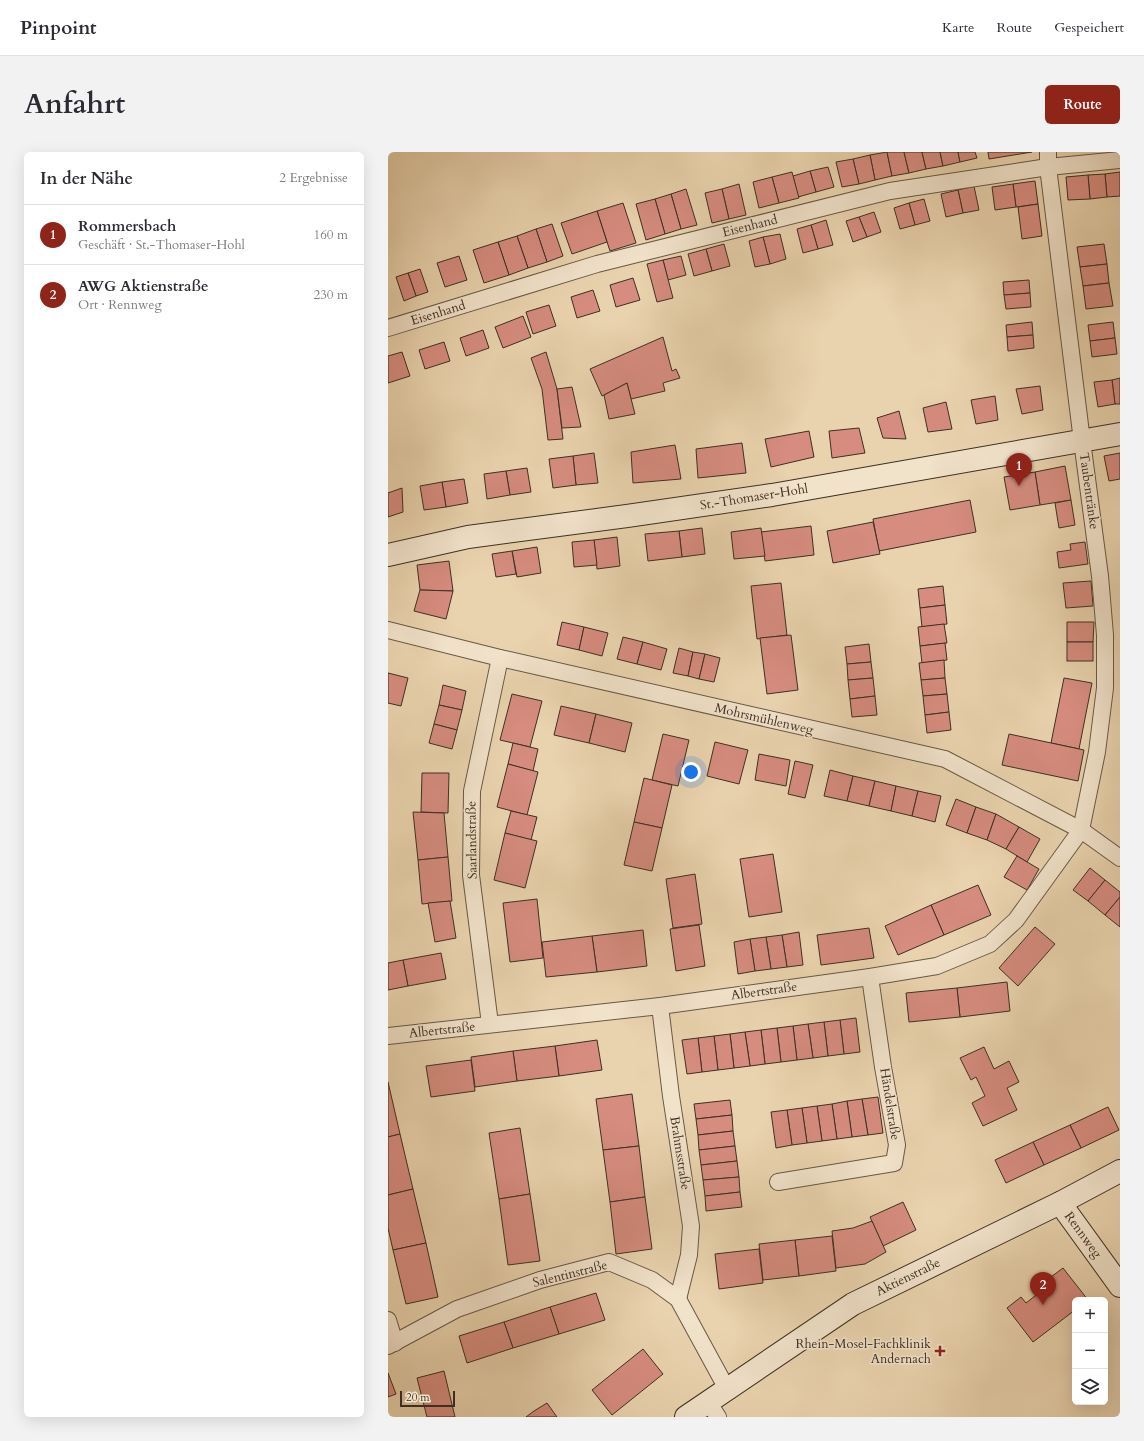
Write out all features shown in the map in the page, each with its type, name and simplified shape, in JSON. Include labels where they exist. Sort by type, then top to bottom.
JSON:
[{"type":"street","name":"Eisenhand","points":[[388,328],[597,264],[890,191],[1048,160],[1120,160]]},
{"type":"street","name":"Taubentränke","points":[[1048,160],[1100,576],[1105,635],[1105,688],[1097,752],[1081,830]]},
{"type":"street","name":"St.-Thomaser-Hohl","points":[[388,555],[468,537],[772,495],[1120,434]]},
{"type":"street","name":"Mohrsmühlenweg","points":[[388,630],[500,658],[945,759],[1081,830],[1120,858]]},
{"type":"street","name":"Saarlandstraße","points":[[490,1024],[471,875],[472,791],[500,658]]},
{"type":"street","name":"Albertstraße","points":[[388,1036],[660,1006],[870,977],[937,966],[990,944],[1016,920],[1081,830]]},
{"type":"street","name":"Händelstraße","points":[[778,1182],[894,1163],[897,1145],[883,1067],[870,977]]},
{"type":"street","name":"Brahmsstraße","points":[[660,1006],[671,1096],[691,1226],[689,1255],[678,1299]]},
{"type":"street","name":"Aktienstraße","points":[[686,1417],[713,1409],[727,1389],[853,1304],[1060,1204],[1120,1171]]},
{"type":"street","name":"Rennweg","points":[[1060,1204],[1120,1286]]},
{"type":"street","name":"Salentinstraße","points":[[392,1344],[457,1309],[540,1280],[609,1262],[652,1280],[678,1299],[727,1389]]},
{"type":"street","points":[[388,1320],[392,1344]]},
{"type":"building","points":[[887,152],[892,176],[875,180],[870,155]]},
{"type":"building","points":[[887,152],[904,152],[909,173],[892,176]]},
{"type":"building","points":[[904,152],[922,152],[926,169],[909,173]]},
{"type":"building","points":[[922,152],[940,152],[943,166],[926,169]]},
{"type":"building","points":[[940,152],[958,152],[960,162],[943,166]]},
{"type":"building","points":[[958,152],[975,152],[977,158],[960,162]]},
{"type":"building","points":[[988,152],[1032,152],[989,159]]},
{"type":"building","points":[[870,155],[875,180],[859,184],[853,159]]},
{"type":"building","points":[[853,159],[859,184],[842,187],[836,162]]},
{"type":"building","points":[[828,167],[834,187],[816,192],[810,171]]},
{"type":"building","points":[[810,171],[816,192],[798,197],[793,176]]},
{"type":"building","points":[[792,172],[799,198],[779,203],[772,177]]},
{"type":"building","points":[[1120,172],[1120,196],[1107,197],[1105,174]]},
{"type":"building","points":[[1105,174],[1107,197],[1090,199],[1088,175]]},
{"type":"building","points":[[1088,175],[1090,199],[1068,200],[1066,177]]},
{"type":"building","points":[[772,177],[779,203],[759,208],[753,182]]},
{"type":"building","points":[[1035,181],[1038,204],[1016,207],[1013,184]]},
{"type":"building","points":[[739,184],[746,215],[729,219],[722,189]]},
{"type":"building","points":[[1013,184],[1016,207],[995,210],[992,187]]},
{"type":"building","points":[[974,186],[979,210],[963,213],[958,190]]},
{"type":"building","points":[[686,189],[697,225],[681,229],[671,194]]},
{"type":"building","points":[[722,189],[729,219],[712,223],[705,193]]},
{"type":"building","points":[[958,190],[963,213],[946,217],[941,194]]},
{"type":"building","points":[[671,194],[681,229],[665,234],[655,199]]},
{"type":"building","points":[[655,199],[665,234],[646,240],[636,204]]},
{"type":"building","points":[[924,199],[930,221],[915,225],[909,203]]},
{"type":"building","points":[[623,203],[636,243],[610,251],[597,211]]},
{"type":"building","points":[[909,203],[915,225],[900,229],[894,208]]},
{"type":"building","points":[[1038,204],[1042,236],[1022,239],[1018,207]]},
{"type":"building","points":[[597,211],[607,242],[572,254],[561,223]]},
{"type":"building","points":[[874,212],[881,232],[867,237],[859,217]]},
{"type":"building","points":[[859,217],[867,237],[853,242],[846,221]]},
{"type":"building","points":[[826,220],[833,245],[818,249],[811,225]]},
{"type":"building","points":[[552,224],[563,256],[547,262],[536,229]]},
{"type":"building","points":[[811,225],[818,249],[803,253],[797,229]]},
{"type":"building","points":[[536,229],[547,262],[528,268],[517,236]]},
{"type":"building","points":[[780,234],[786,259],[770,264],[763,237]]},
{"type":"building","points":[[517,236],[528,268],[509,275],[498,242]]},
{"type":"building","points":[[763,237],[770,264],[755,267],[749,241]]},
{"type":"building","points":[[498,242],[509,275],[484,283],[473,250]]},
{"type":"building","points":[[724,244],[730,266],[712,271],[706,249]]},
{"type":"building","points":[[1104,244],[1107,264],[1080,267],[1077,247]]},
{"type":"building","points":[[706,249],[712,271],[694,276],[688,254]]},
{"type":"building","points":[[459,256],[467,280],[445,287],[437,263]]},
{"type":"building","points":[[681,256],[686,275],[668,280],[663,260]]},
{"type":"building","points":[[663,260],[673,298],[657,302],[647,264]]},
{"type":"building","points":[[1107,264],[1109,283],[1083,286],[1080,267]]},
{"type":"building","points":[[420,269],[428,292],[416,296],[408,273]]},
{"type":"building","points":[[408,273],[416,296],[404,301],[396,277]]},
{"type":"building","points":[[633,278],[640,300],[616,307],[610,285]]},
{"type":"building","points":[[1029,280],[1030,293],[1004,295],[1003,282]]},
{"type":"building","points":[[1109,283],[1113,306],[1086,309],[1083,286]]},
{"type":"building","points":[[593,290],[600,311],[577,318],[571,297]]},
{"type":"building","points":[[1030,293],[1031,307],[1006,309],[1004,295]]},
{"type":"building","points":[[549,305],[556,326],[533,334],[526,312]]},
{"type":"building","points":[[523,316],[531,337],[503,348],[495,327]]},
{"type":"building","points":[[1032,322],[1033,335],[1007,337],[1006,325]]},
{"type":"building","points":[[1113,322],[1115,338],[1090,341],[1088,325]]},
{"type":"building","points":[[483,330],[489,348],[466,356],[460,338]]},
{"type":"building","points":[[1033,335],[1034,348],[1008,351],[1007,337]]},
{"type":"building","points":[[663,337],[672,371],[676,369],[680,378],[663,383],[665,391],[631,399],[627,383],[602,396],[590,369]]},
{"type":"building","points":[[1115,338],[1117,354],[1092,357],[1090,341]]},
{"type":"building","points":[[444,342],[450,361],[425,369],[419,350]]},
{"type":"building","points":[[402,352],[410,376],[388,383],[388,356]]},
{"type":"building","points":[[546,352],[557,389],[563,439],[548,440],[542,389],[531,358]]},
{"type":"building","points":[[1120,378],[1120,404],[1115,404],[1112,380]]},
{"type":"building","points":[[1112,380],[1115,404],[1098,407],[1094,382]]},
{"type":"building","points":[[627,383],[635,414],[609,419],[604,395]]},
{"type":"building","points":[[1040,386],[1043,410],[1022,414],[1016,389]]},
{"type":"building","points":[[572,387],[581,427],[562,428],[557,389]]},
{"type":"building","points":[[995,396],[998,420],[976,424],[971,400]]},
{"type":"building","points":[[946,402],[952,429],[928,432],[923,408]]},
{"type":"building","points":[[899,411],[906,439],[883,438],[877,418]]},
{"type":"building","points":[[859,428],[865,453],[832,458],[829,431]]},
{"type":"building","points":[[809,431],[814,457],[771,467],[765,439]]},
{"type":"building","points":[[742,443],[746,473],[698,478],[696,449]]},
{"type":"building","points":[[675,445],[681,479],[633,483],[631,452]]},
{"type":"building","points":[[594,453],[598,483],[576,485],[573,456]]},
{"type":"building","points":[[1120,453],[1120,479],[1109,481],[1104,456]]},
{"type":"building","points":[[573,456],[576,485],[553,488],[549,459]]},
{"type":"building","points":[[1065,466],[1071,500],[1040,505],[1035,472]]},
{"type":"building","points":[[527,468],[531,492],[510,495],[506,471]]},
{"type":"building","points":[[506,471],[510,495],[487,499],[484,474]]},
{"type":"building","points":[[1035,472],[1040,505],[1010,510],[1004,477]]},
{"type":"building","points":[[464,479],[468,503],[446,507],[442,482]]},
{"type":"building","points":[[442,482],[446,507],[424,510],[420,486]]},
{"type":"building","points":[[402,488],[403,512],[388,517],[388,493]]},
{"type":"building","points":[[970,500],[976,532],[879,551],[873,519]]},
{"type":"building","points":[[1071,500],[1075,525],[1059,528],[1055,503]]},
{"type":"building","points":[[873,522],[880,554],[833,563],[827,531]]},
{"type":"building","points":[[811,526],[814,555],[765,561],[761,532]]},
{"type":"building","points":[[702,528],[705,554],[682,557],[679,531]]},
{"type":"building","points":[[761,528],[765,556],[734,559],[731,532]]},
{"type":"building","points":[[679,531],[682,557],[648,561],[645,534]]},
{"type":"building","points":[[617,537],[620,566],[597,569],[594,540]]},
{"type":"building","points":[[594,540],[597,565],[574,567],[572,542]]},
{"type":"building","points":[[1085,542],[1088,564],[1059,568],[1057,552],[1071,550],[1070,544]]},
{"type":"building","points":[[537,547],[541,573],[517,577],[512,551]]},
{"type":"building","points":[[512,551],[516,574],[496,577],[492,554]]},
{"type":"building","points":[[449,561],[453,591],[420,590],[417,565]]},
{"type":"building","points":[[1091,581],[1093,606],[1066,608],[1063,583]]},
{"type":"building","points":[[781,583],[787,635],[757,639],[751,586]]},
{"type":"building","points":[[943,586],[945,605],[920,608],[918,589]]},
{"type":"building","points":[[420,590],[453,591],[446,619],[414,611]]},
{"type":"building","points":[[945,605],[947,624],[922,627],[920,608]]},
{"type":"building","points":[[562,622],[584,627],[579,650],[557,645]]},
{"type":"building","points":[[1067,622],[1094,622],[1093,642],[1067,642]]},
{"type":"building","points":[[944,624],[947,643],[920,646],[918,627]]},
{"type":"building","points":[[584,627],[608,633],[602,656],[579,650]]},
{"type":"building","points":[[791,635],[798,690],[767,694],[760,638]]},
{"type":"building","points":[[623,637],[643,642],[637,664],[617,659]]},
{"type":"building","points":[[643,642],[667,649],[661,670],[637,664]]},
{"type":"building","points":[[1067,642],[1093,642],[1093,661],[1067,661]]},
{"type":"building","points":[[945,643],[947,660],[922,663],[920,646]]},
{"type":"building","points":[[869,644],[871,662],[847,664],[845,647]]},
{"type":"building","points":[[679,648],[693,652],[688,676],[673,673]]},
{"type":"building","points":[[693,652],[705,654],[699,679],[688,676]]},
{"type":"building","points":[[705,654],[720,658],[714,682],[699,679]]},
{"type":"building","points":[[944,660],[945,678],[921,680],[919,663]]},
{"type":"building","points":[[871,662],[873,678],[848,680],[847,664]]},
{"type":"building","points":[[388,673],[408,678],[401,706],[388,703]]},
{"type":"building","points":[[873,678],[875,696],[850,699],[848,680]]},
{"type":"building","points":[[945,678],[947,694],[923,696],[921,680]]},
{"type":"building","points":[[1064,678],[1092,683],[1079,749],[1051,743]]},
{"type":"building","points":[[443,685],[466,691],[462,710],[439,705]]},
{"type":"building","points":[[512,694],[542,701],[530,747],[500,740]]},
{"type":"building","points":[[947,694],[949,712],[925,715],[923,696]]},
{"type":"building","points":[[875,696],[877,715],[852,717],[850,699]]},
{"type":"building","points":[[439,705],[462,710],[457,730],[434,724]]},
{"type":"building","points":[[561,706],[596,714],[589,743],[554,735]]},
{"type":"building","points":[[949,712],[951,730],[927,733],[925,715]]},
{"type":"building","points":[[596,714],[632,723],[625,752],[589,743]]},
{"type":"building","points":[[434,724],[457,730],[452,749],[429,743]]},
{"type":"building","points":[[663,734],[689,740],[678,786],[652,780]]},
{"type":"building","points":[[1009,734],[1084,750],[1078,781],[1002,765]]},
{"type":"building","points":[[715,742],[748,750],[739,784],[707,776]]},
{"type":"building","points":[[513,743],[538,749],[533,771],[508,764]]},
{"type":"building","points":[[759,754],[790,760],[786,786],[755,780]]},
{"type":"building","points":[[795,761],[813,765],[805,798],[788,794]]},
{"type":"building","points":[[508,764],[538,772],[527,815],[497,807]]},
{"type":"building","points":[[830,770],[853,776],[847,801],[824,796]]},
{"type":"building","points":[[422,773],[449,773],[448,813],[421,812]]},
{"type":"building","points":[[853,776],[875,781],[869,806],[847,801]]},
{"type":"building","points":[[644,778],[672,785],[662,828],[634,822]]},
{"type":"building","points":[[875,781],[896,786],[891,811],[869,806]]},
{"type":"building","points":[[896,786],[918,791],[912,816],[891,811]]},
{"type":"building","points":[[918,791],[941,796],[935,822],[912,816]]},
{"type":"building","points":[[956,799],[976,807],[967,833],[946,825]]},
{"type":"building","points":[[976,807],[996,814],[987,840],[967,833]]},
{"type":"building","points":[[511,811],[537,817],[531,840],[505,833]]},
{"type":"building","points":[[413,812],[444,813],[448,857],[418,860]]},
{"type":"building","points":[[996,814],[1019,827],[1006,849],[987,840]]},
{"type":"building","points":[[634,822],[662,828],[652,871],[624,865]]},
{"type":"building","points":[[1019,827],[1040,839],[1027,862],[1006,849]]},
{"type":"building","points":[[505,833],[537,841],[525,888],[494,880]]},
{"type":"building","points":[[773,854],[782,912],[749,917],[740,859]]},
{"type":"building","points":[[1017,856],[1039,869],[1027,890],[1004,877]]},
{"type":"building","points":[[448,857],[452,901],[422,904],[418,860]]},
{"type":"building","points":[[1090,868],[1105,880],[1088,901],[1073,890]]},
{"type":"building","points":[[695,874],[702,924],[673,928],[666,879]]},
{"type":"building","points":[[1105,880],[1120,892],[1120,897],[1105,915],[1088,901]]},
{"type":"building","points":[[978,885],[991,915],[944,935],[931,905]]},
{"type":"building","points":[[1120,897],[1120,927],[1105,915]]},
{"type":"building","points":[[537,899],[543,958],[510,962],[503,903]]},
{"type":"building","points":[[450,901],[456,938],[435,942],[428,903]]},
{"type":"building","points":[[931,905],[944,935],[898,955],[885,926]]},
{"type":"building","points":[[699,925],[705,966],[676,971],[670,929]]},
{"type":"building","points":[[1035,927],[1055,944],[1018,986],[999,968]]},
{"type":"building","points":[[869,928],[874,958],[821,965],[817,935]]},
{"type":"building","points":[[643,930],[647,966],[597,972],[592,936]]},
{"type":"building","points":[[799,932],[803,965],[787,967],[782,935]]},
{"type":"building","points":[[782,935],[787,967],[771,969],[766,937]]},
{"type":"building","points":[[592,936],[597,972],[546,977],[542,942]]},
{"type":"building","points":[[766,937],[771,969],[755,971],[750,939]]},
{"type":"building","points":[[750,939],[755,971],[738,974],[734,942]]},
{"type":"building","points":[[441,953],[446,979],[408,986],[403,960]]},
{"type":"building","points":[[403,960],[408,986],[388,990],[388,963]]},
{"type":"building","points":[[1007,982],[1010,1011],[960,1017],[957,988]]},
{"type":"building","points":[[957,988],[960,1017],[909,1022],[906,993]]},
{"type":"building","points":[[856,1018],[860,1052],[844,1054],[840,1020]]},
{"type":"building","points":[[840,1020],[844,1054],[828,1056],[824,1022]]},
{"type":"building","points":[[824,1022],[828,1056],[813,1058],[808,1024]]},
{"type":"building","points":[[808,1024],[813,1058],[797,1060],[793,1026]]},
{"type":"building","points":[[793,1026],[797,1060],[781,1062],[777,1028]]},
{"type":"building","points":[[777,1028],[781,1062],[765,1064],[761,1030]]},
{"type":"building","points":[[761,1030],[765,1064],[750,1066],[745,1032]]},
{"type":"building","points":[[745,1032],[750,1066],[734,1068],[730,1034]]},
{"type":"building","points":[[730,1034],[734,1068],[718,1070],[714,1036]]},
{"type":"building","points":[[714,1036],[718,1070],[702,1072],[698,1038]]},
{"type":"building","points":[[698,1038],[702,1072],[687,1074],[682,1040]]},
{"type":"building","points":[[597,1040],[602,1070],[559,1076],[555,1046]]},
{"type":"building","points":[[555,1046],[559,1076],[517,1081],[513,1051]]},
{"type":"building","points":[[984,1047],[994,1069],[1009,1061],[1019,1082],[1007,1088],[1017,1110],[983,1126],[972,1103],[985,1096],[976,1077],[971,1080],[960,1058]]},
{"type":"building","points":[[513,1051],[517,1081],[475,1087],[471,1057]]},
{"type":"building","points":[[471,1060],[475,1091],[431,1097],[426,1066]]},
{"type":"building","points":[[388,1082],[400,1134],[388,1137]]},
{"type":"building","points":[[632,1094],[639,1146],[603,1150],[596,1099]]},
{"type":"building","points":[[878,1097],[883,1133],[868,1135],[862,1099]]},
{"type":"building","points":[[862,1099],[868,1135],[852,1137],[847,1101]]},
{"type":"building","points":[[730,1100],[732,1115],[696,1119],[694,1104]]},
{"type":"building","points":[[847,1101],[852,1137],[837,1139],[832,1104]]},
{"type":"building","points":[[832,1104],[837,1139],[822,1141],[817,1106]]},
{"type":"building","points":[[817,1106],[822,1141],[807,1143],[802,1108]]},
{"type":"building","points":[[1108,1107],[1119,1130],[1081,1148],[1070,1125]]},
{"type":"building","points":[[802,1108],[807,1143],[792,1145],[787,1110]]},
{"type":"building","points":[[787,1110],[792,1145],[776,1148],[771,1112]]},
{"type":"building","points":[[732,1115],[733,1131],[698,1135],[696,1119]]},
{"type":"building","points":[[1070,1125],[1081,1148],[1044,1165],[1033,1142]]},
{"type":"building","points":[[520,1128],[530,1194],[499,1199],[489,1133]]},
{"type":"building","points":[[733,1131],[735,1146],[699,1150],[698,1135]]},
{"type":"building","points":[[400,1134],[413,1189],[388,1195],[388,1137]]},
{"type":"building","points":[[1033,1142],[1044,1165],[1006,1183],[995,1160]]},
{"type":"building","points":[[639,1146],[645,1197],[610,1202],[603,1150]]},
{"type":"building","points":[[735,1146],[737,1161],[701,1165],[699,1150]]},
{"type":"building","points":[[737,1161],[739,1177],[703,1180],[701,1165]]},
{"type":"building","points":[[739,1177],[740,1192],[705,1196],[703,1180]]},
{"type":"building","points":[[413,1189],[426,1243],[393,1250],[388,1228],[388,1195]]},
{"type":"building","points":[[740,1192],[742,1207],[706,1211],[705,1196]]},
{"type":"building","points":[[530,1194],[540,1261],[508,1265],[499,1199]]},
{"type":"building","points":[[645,1197],[652,1249],[616,1254],[610,1202]]},
{"type":"building","points":[[903,1202],[916,1230],[883,1246],[870,1217]]},
{"type":"building","points":[[872,1221],[886,1252],[865,1264],[836,1268],[832,1231],[853,1228]]},
{"type":"building","points":[[832,1236],[836,1271],[799,1276],[795,1240]]},
{"type":"building","points":[[795,1240],[799,1276],[763,1280],[759,1244]]},
{"type":"building","points":[[426,1243],[438,1297],[406,1304],[393,1250]]},
{"type":"building","points":[[759,1249],[763,1283],[719,1289],[715,1254]]},
{"type":"building","points":[[1063,1268],[1086,1297],[1072,1297],[1072,1312],[1033,1342],[1007,1308],[1021,1297],[1026,1303],[1054,1281],[1051,1277]]},
{"type":"building","points":[[596,1293],[605,1320],[559,1334],[550,1307]]},
{"type":"building","points":[[550,1307],[559,1334],[513,1348],[504,1322]]},
{"type":"building","points":[[504,1322],[513,1348],[467,1363],[459,1336]]},
{"type":"building","points":[[643,1349],[663,1374],[612,1415],[592,1390]]},
{"type":"building","points":[[444,1371],[455,1417],[427,1417],[417,1378]]},
{"type":"building","points":[[388,1373],[396,1394],[388,1397]]},
{"type":"building","points":[[547,1403],[557,1417],[526,1417],[534,1411]]},
{"type":"place","name":"Rommersbach","points":[[1019,486]]},
{"type":"place","name":"AWG Aktienstraße","points":[[1043,1305]]},
{"type":"place","name":"Rhein-Mosel-Fachklinik Andernach","points":[[940,1351]]}]
